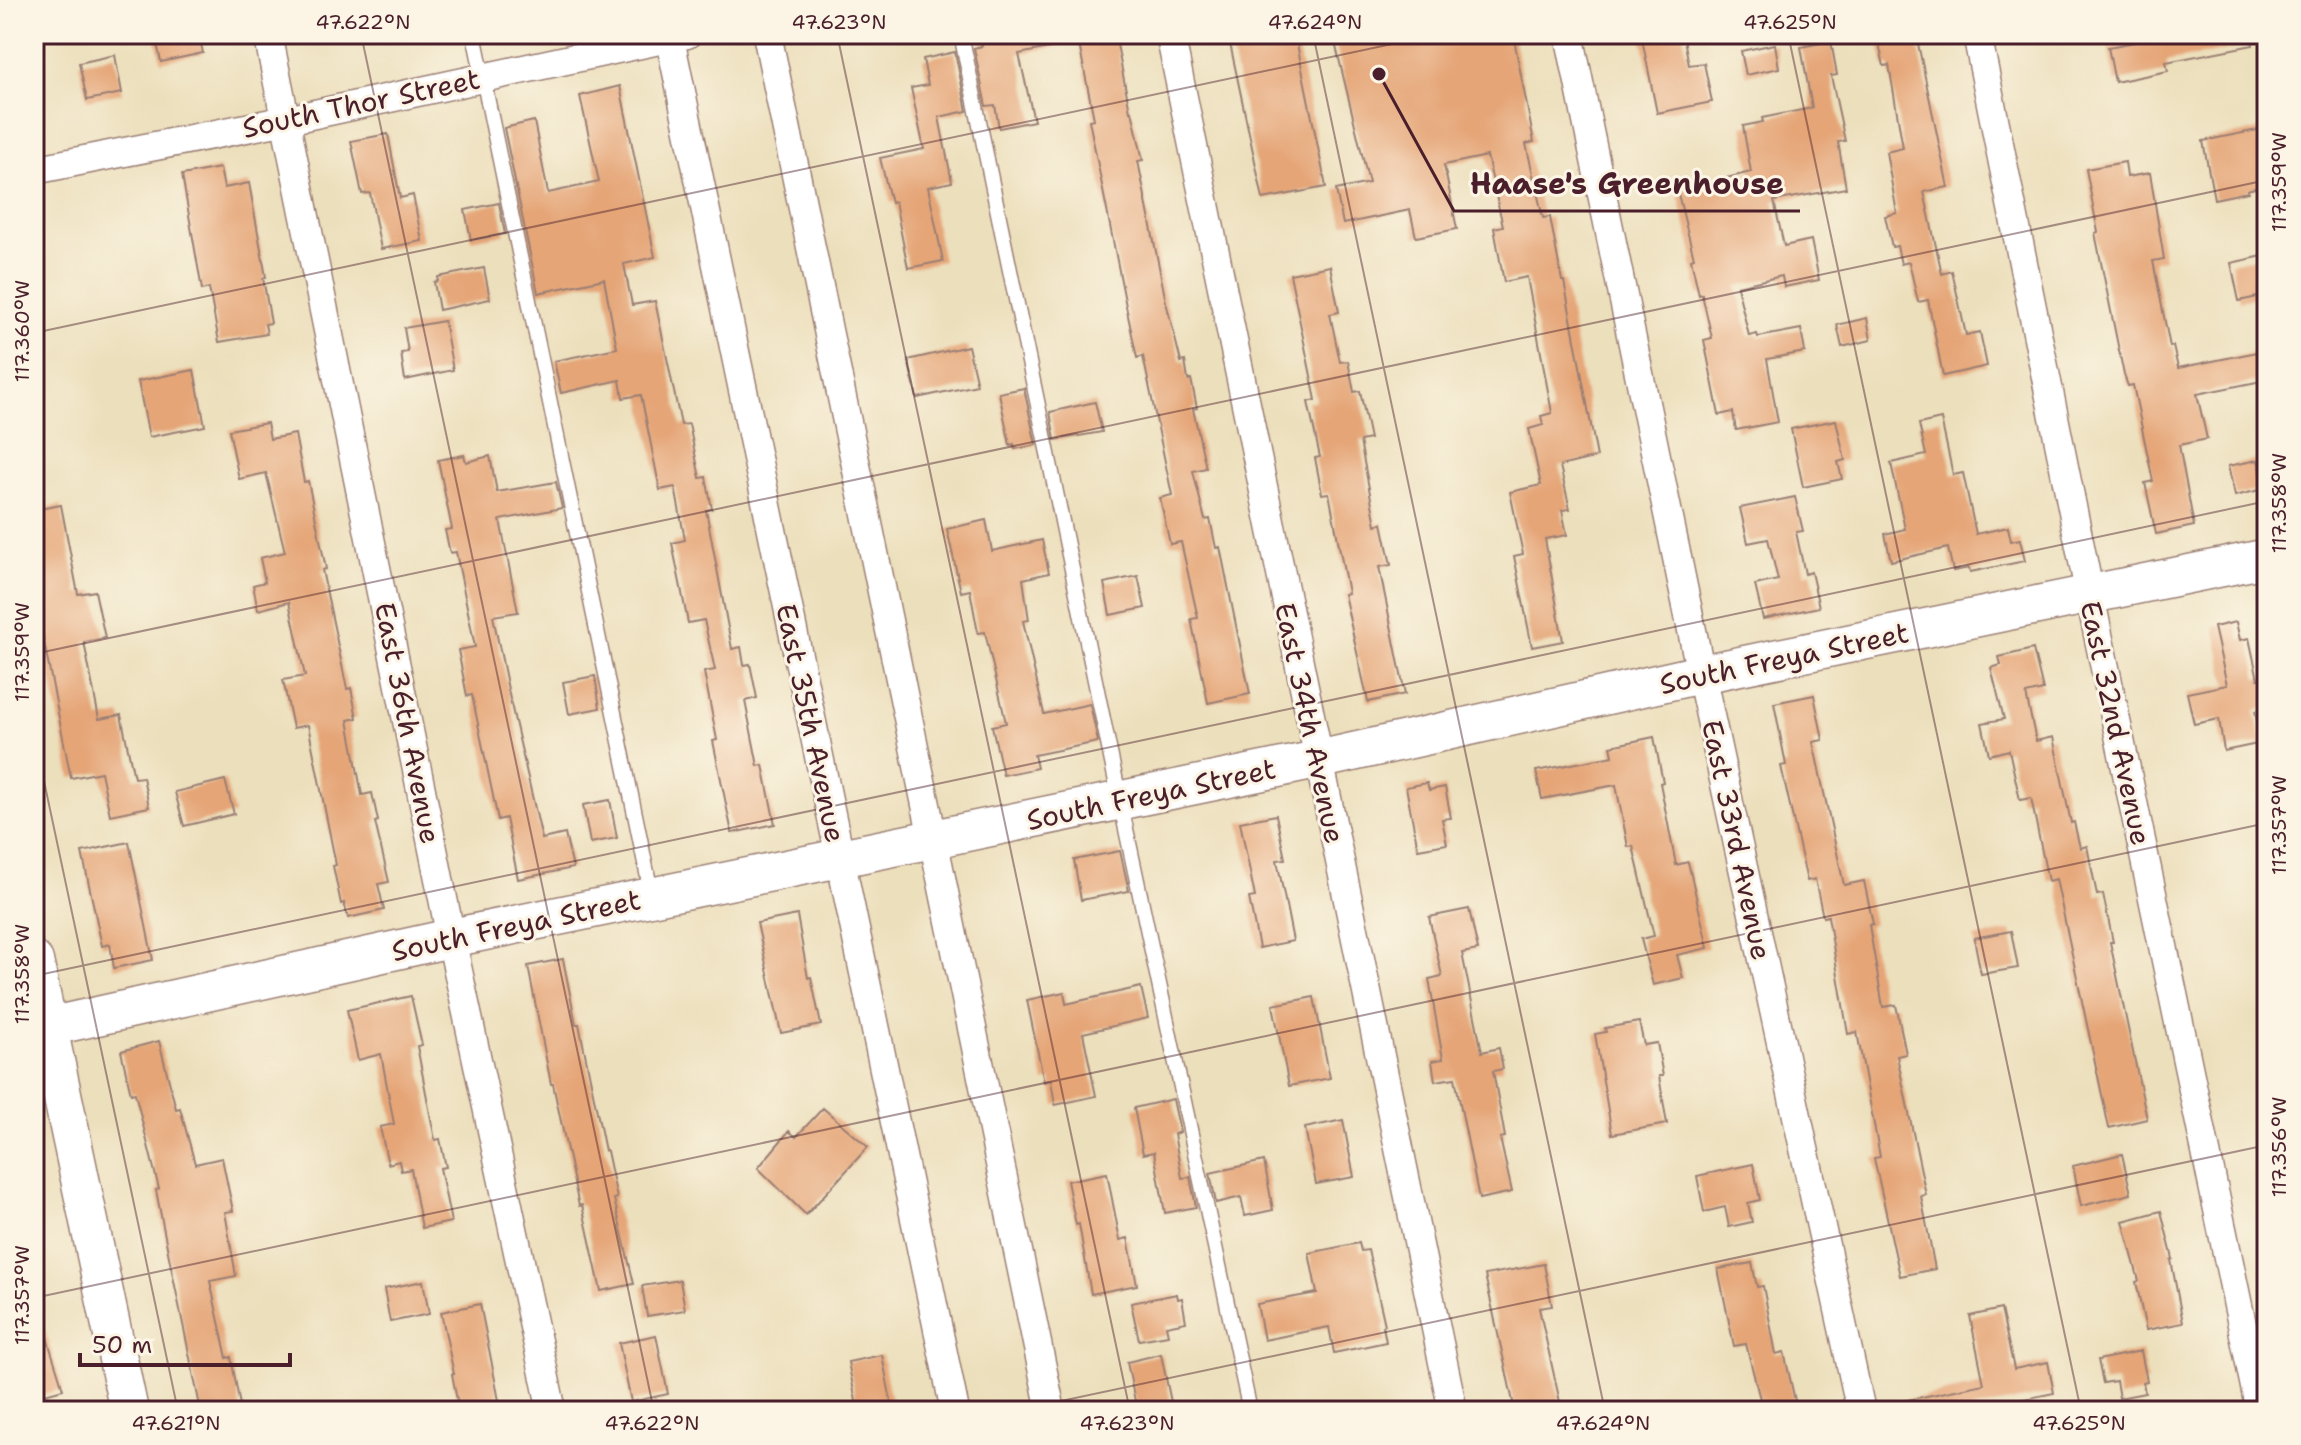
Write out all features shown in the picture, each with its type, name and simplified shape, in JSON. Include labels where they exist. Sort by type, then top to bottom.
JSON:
[{"type":"main road","name":"South Freya Street","points":[[41,1028],[451,938],[1317,760],[1701,674],[2267,558]]},
{"type":"main road","points":[[34,961],[41,1028],[129,1411]]},
{"type":"street","name":"East 36th Avenue","points":[[268,34],[451,938],[552,1411]]},
{"type":"street","points":[[767,34],[1051,1411]]},
{"type":"street","name":"East 34th Avenue","points":[[1170,34],[1453,1411]]},
{"type":"street","name":"East 33rd Avenue","points":[[1569,34],[1701,674],[1861,1411]]},
{"type":"street","name":"East 32nd Avenue","points":[[1977,34],[2090,596],[2260,1411]]},
{"type":"street","name":"South Thor Street","points":[[34,170],[287,120],[675,35]]},
{"type":"street","name":"East 35th Avenue","points":[[675,35],[839,860],[955,1411]]},
{"type":"lane","points":[[474,34],[652,897]]},
{"type":"lane","points":[[961,34],[1250,1411]]},
{"type":"building","points":[[155,34],[199,34],[203,53],[161,62]]},
{"type":"building","points":[[979,34],[1063,34],[1064,45],[1019,54],[1034,121],[999,128],[995,105],[986,106],[974,48],[982,46]]},
{"type":"building","points":[[1077,34],[1115,34],[1143,160],[1138,161],[1166,302],[1181,362],[1185,361],[1197,408],[1193,409],[1206,468],[1193,471],[1205,520],[1210,519],[1216,548],[1220,547],[1250,694],[1208,703],[1191,619],[1198,618],[1181,542],[1170,544],[1160,498],[1172,495],[1143,356],[1137,358],[1127,311],[1089,120],[1094,119]]},
{"type":"building","points":[[1228,34],[1295,34],[1326,187],[1263,199]]},
{"type":"building","points":[[1333,34],[1513,34],[1534,142],[1526,144],[1543,218],[1550,217],[1597,457],[1560,466],[1570,509],[1562,510],[1567,535],[1545,539],[1563,641],[1532,647],[1514,556],[1523,554],[1510,492],[1541,485],[1529,429],[1543,425],[1541,416],[1552,413],[1527,277],[1504,282],[1494,228],[1503,226],[1487,156],[1444,165],[1457,229],[1416,237],[1410,210],[1343,224],[1336,190],[1369,183]]},
{"type":"building","points":[[1641,34],[1683,34],[1689,65],[1704,63],[1712,102],[1657,113]]},
{"type":"building","points":[[1877,34],[1916,34],[1948,187],[1924,192],[1942,274],[1952,271],[1966,335],[1980,332],[1987,366],[1943,376],[1928,300],[1918,302],[1909,262],[1901,264],[1897,246],[1892,247],[1885,216],[1897,213],[1886,152],[1903,148],[1889,65],[1884,66]]},
{"type":"building","points":[[2133,34],[2252,34],[2253,45],[2166,62],[2168,71],[2115,82],[2108,47],[2135,42]]},
{"type":"building","points":[[1831,41],[1837,75],[1831,76],[1845,141],[1838,142],[1846,188],[1774,201],[1784,246],[1811,240],[1819,280],[1784,287],[1782,276],[1737,286],[1749,336],[1801,329],[1805,352],[1767,359],[1778,422],[1736,430],[1733,412],[1719,415],[1704,340],[1712,338],[1702,294],[1699,295],[1691,259],[1694,258],[1677,190],[1751,172],[1743,126],[1763,122],[1762,118],[1812,108],[1801,47]]},
{"type":"building","points":[[1775,44],[1779,68],[1746,75],[1741,51]]},
{"type":"building","points":[[955,52],[967,111],[939,117],[952,182],[928,187],[943,261],[908,268],[895,202],[891,203],[880,158],[924,149],[911,88],[928,85],[923,59]]},
{"type":"building","points":[[115,55],[122,93],[87,100],[79,63]]},
{"type":"building","points":[[620,86],[655,257],[624,264],[632,305],[655,301],[681,425],[689,424],[700,478],[706,477],[712,509],[706,510],[732,649],[741,647],[744,665],[750,664],[757,698],[745,701],[758,766],[763,765],[775,824],[732,833],[713,741],[717,740],[704,672],[715,670],[704,620],[688,623],[672,543],[685,540],[675,487],[660,490],[641,395],[623,398],[620,380],[561,393],[554,361],[617,348],[604,279],[538,293],[504,128],[534,121],[548,193],[599,182],[580,96]]},
{"type":"building","points":[[2267,128],[2267,185],[2214,199],[2203,141]]},
{"type":"building","points":[[388,134],[400,198],[413,195],[422,241],[381,249],[370,193],[362,194],[351,141]]},
{"type":"building","points":[[2125,162],[2127,177],[2150,173],[2164,259],[2153,261],[2170,347],[2173,346],[2178,368],[2267,350],[2267,380],[2197,394],[2207,439],[2179,445],[2194,526],[2156,534],[2145,483],[2153,481],[2133,385],[2128,386],[2124,375],[2095,233],[2098,232],[2086,169]]},
{"type":"building","points":[[220,168],[224,188],[249,183],[271,323],[265,324],[267,334],[219,342],[209,288],[202,290],[182,175]]},
{"type":"building","points":[[499,203],[505,234],[471,240],[465,210]]},
{"type":"building","points":[[2263,256],[2267,295],[2239,301],[2231,263]]},
{"type":"building","points":[[1330,266],[1339,312],[1330,314],[1340,362],[1348,361],[1354,392],[1360,391],[1370,439],[1360,441],[1376,525],[1382,523],[1391,565],[1379,567],[1405,694],[1368,702],[1344,594],[1348,593],[1329,493],[1322,494],[1315,458],[1320,457],[1308,402],[1316,400],[1290,274]]},
{"type":"building","points":[[484,268],[490,299],[439,310],[434,282],[438,281],[438,277]]},
{"type":"building","points":[[1867,318],[1871,340],[1842,347],[1837,325]]},
{"type":"building","points":[[444,321],[453,370],[405,380],[401,353],[408,352],[404,328]]},
{"type":"building","points":[[968,346],[977,385],[917,398],[908,360]]},
{"type":"building","points":[[194,370],[205,426],[149,437],[138,381]]},
{"type":"building","points":[[1024,388],[1036,445],[1015,449],[1014,444],[1010,445],[999,393]]},
{"type":"building","points":[[1095,402],[1102,432],[1055,440],[1050,412]]},
{"type":"building","points":[[1941,419],[1953,475],[1963,473],[1976,534],[2008,527],[2011,541],[2020,539],[2025,561],[1970,572],[1969,568],[1953,571],[1948,548],[1891,561],[1885,534],[1905,529],[1891,463],[1926,455],[1919,424]]},
{"type":"building","points":[[1836,420],[1845,460],[1838,462],[1842,479],[1803,487],[1791,429]]},
{"type":"building","points":[[267,423],[270,439],[295,434],[304,482],[308,481],[326,569],[322,570],[347,689],[351,688],[357,718],[348,720],[362,795],[372,793],[378,821],[375,822],[389,882],[378,884],[384,910],[348,918],[344,903],[341,904],[333,866],[336,865],[308,725],[293,728],[283,680],[305,676],[289,602],[258,610],[253,585],[265,582],[260,558],[285,552],[266,473],[239,479],[229,430]]},
{"type":"building","points":[[464,455],[466,462],[490,456],[497,492],[556,482],[562,508],[500,520],[518,612],[493,616],[511,704],[542,839],[565,834],[573,868],[518,879],[506,818],[498,820],[472,695],[467,696],[458,650],[475,647],[456,552],[450,553],[445,530],[452,529],[438,460]]},
{"type":"building","points":[[2258,460],[2264,489],[2235,496],[2228,466]]},
{"type":"building","points":[[1795,497],[1803,531],[1796,532],[1805,574],[1811,572],[1819,607],[1763,619],[1755,585],[1778,580],[1768,539],[1748,543],[1740,508]]},
{"type":"building","points":[[61,505],[78,594],[95,591],[105,638],[84,642],[99,719],[121,715],[134,778],[143,777],[149,807],[110,815],[101,772],[71,778],[34,592],[34,510]]},
{"type":"building","points":[[986,520],[992,551],[1042,540],[1049,573],[1023,579],[1029,620],[1023,621],[1044,714],[1090,704],[1098,742],[1034,755],[1037,768],[1003,775],[992,726],[1006,723],[985,632],[978,633],[970,590],[961,592],[947,529]]},
{"type":"building","points":[[1138,576],[1145,608],[1110,615],[1104,583]]},
{"type":"building","points":[[2236,622],[2240,640],[2249,638],[2258,679],[2267,677],[2267,708],[2255,711],[2262,743],[2224,751],[2219,719],[2194,724],[2187,693],[2227,685],[2214,627]]},
{"type":"building","points":[[2033,649],[2043,690],[2026,694],[2036,741],[2053,737],[2071,823],[2074,822],[2080,848],[2087,846],[2097,895],[2103,894],[2147,1119],[2109,1128],[2056,879],[2048,881],[2031,798],[2020,800],[2009,750],[1989,755],[1982,723],[2004,719],[1991,668],[2001,665],[1999,657]]},
{"type":"building","points":[[595,676],[600,708],[569,714],[563,682]]},
{"type":"building","points":[[1814,695],[1823,740],[1813,742],[1844,885],[1864,881],[1873,924],[1869,925],[1883,1007],[1896,1005],[1906,1054],[1897,1056],[1926,1195],[1921,1196],[1935,1269],[1900,1276],[1874,1158],[1880,1157],[1857,1032],[1848,1034],[1828,916],[1823,917],[1815,879],[1807,881],[1781,766],[1786,765],[1774,703]]},
{"type":"building","points":[[1654,737],[1676,865],[1688,862],[1708,948],[1677,955],[1683,978],[1653,985],[1641,939],[1654,936],[1633,846],[1628,847],[1616,785],[1542,799],[1536,771],[1613,756],[1611,746]]},
{"type":"building","points":[[225,780],[234,814],[184,826],[175,792]]},
{"type":"building","points":[[1427,783],[1429,790],[1445,787],[1451,818],[1442,819],[1447,844],[1418,849],[1406,787]]},
{"type":"building","points":[[610,800],[617,838],[590,843],[583,805]]},
{"type":"building","points":[[1276,815],[1285,859],[1277,860],[1293,941],[1259,948],[1249,898],[1255,897],[1240,822]]},
{"type":"building","points":[[129,842],[153,960],[114,968],[110,944],[102,946],[82,852]]},
{"type":"building","points":[[1120,851],[1129,891],[1081,900],[1074,860]]},
{"type":"building","points":[[1469,909],[1478,950],[1462,953],[1482,1052],[1499,1048],[1503,1069],[1493,1071],[1505,1137],[1500,1138],[1512,1192],[1479,1199],[1455,1078],[1435,1081],[1432,1061],[1443,1059],[1429,979],[1442,976],[1429,917]]},
{"type":"building","points":[[797,915],[808,978],[811,977],[821,1025],[781,1033],[757,923]]},
{"type":"building","points":[[2011,931],[2018,968],[1981,974],[1974,938]]},
{"type":"building","points":[[563,959],[634,1284],[601,1291],[551,1084],[528,966]]},
{"type":"building","points":[[1141,987],[1148,1018],[1083,1033],[1096,1096],[1055,1105],[1051,1080],[1044,1082],[1027,1000],[1064,992],[1066,1004]]},
{"type":"building","points":[[411,996],[422,1045],[417,1046],[435,1140],[440,1139],[446,1167],[440,1168],[451,1222],[422,1228],[411,1169],[401,1171],[399,1161],[388,1164],[380,1127],[394,1124],[381,1054],[358,1060],[347,1010]]},
{"type":"building","points":[[1314,997],[1330,1078],[1289,1086],[1273,1005]]},
{"type":"building","points":[[1639,1022],[1644,1045],[1657,1043],[1667,1124],[1612,1134],[1595,1034],[1606,1032],[1605,1028]]},
{"type":"building","points":[[159,1041],[176,1109],[180,1108],[195,1164],[222,1158],[233,1211],[225,1212],[236,1276],[210,1281],[227,1358],[231,1357],[241,1411],[201,1411],[156,1190],[159,1189],[121,1051]]},
{"type":"building","points":[[1173,1099],[1180,1132],[1174,1134],[1182,1178],[1190,1177],[1196,1207],[1165,1213],[1154,1152],[1143,1154],[1134,1108]]},
{"type":"building","points":[[823,1108],[868,1147],[806,1215],[758,1168],[789,1131],[796,1137]]},
{"type":"building","points":[[1343,1120],[1354,1177],[1316,1184],[1305,1128]]},
{"type":"building","points":[[2122,1154],[2131,1194],[2081,1206],[2073,1166]]},
{"type":"building","points":[[1264,1161],[1273,1210],[1245,1216],[1241,1197],[1216,1203],[1210,1173]]},
{"type":"building","points":[[1753,1164],[1760,1200],[1748,1203],[1752,1222],[1729,1227],[1725,1207],[1704,1212],[1697,1176]]},
{"type":"building","points":[[1107,1173],[1120,1240],[1128,1238],[1137,1285],[1091,1294],[1079,1224],[1076,1225],[1067,1181]]},
{"type":"building","points":[[2161,1211],[2173,1259],[2183,1323],[2146,1330],[2136,1282],[2139,1281],[2123,1221]]},
{"type":"building","points":[[1359,1243],[1361,1251],[1368,1250],[1386,1342],[1334,1353],[1329,1327],[1264,1340],[1257,1304],[1317,1293],[1309,1253]]},
{"type":"building","points":[[1752,1263],[1757,1287],[1763,1286],[1776,1354],[1784,1352],[1796,1405],[1763,1411],[1746,1344],[1734,1346],[1718,1269]]},
{"type":"building","points":[[1544,1264],[1552,1306],[1539,1308],[1562,1411],[1515,1411],[1485,1275]]},
{"type":"building","points":[[680,1280],[685,1310],[647,1316],[642,1286]]},
{"type":"building","points":[[423,1281],[429,1314],[390,1322],[384,1289]]},
{"type":"building","points":[[1177,1294],[1178,1299],[1182,1298],[1186,1322],[1166,1326],[1168,1335],[1139,1340],[1131,1303]]},
{"type":"building","points":[[480,1304],[501,1411],[459,1411],[441,1312]]},
{"type":"building","points":[[2001,1309],[2014,1369],[2048,1362],[2054,1393],[1966,1411],[1904,1411],[1903,1401],[1984,1384],[1970,1316]]},
{"type":"building","points":[[39,1312],[63,1389],[34,1397],[34,1313]]},
{"type":"building","points":[[656,1335],[668,1394],[631,1402],[619,1343]]},
{"type":"building","points":[[2141,1351],[2147,1381],[2143,1382],[2145,1393],[2119,1398],[2116,1381],[2103,1383],[2098,1360]]},
{"type":"building","points":[[1161,1354],[1172,1407],[1137,1411],[1127,1362]]},
{"type":"building","points":[[882,1355],[893,1411],[858,1411],[848,1362]]},
{"type":"place","name":"Haase's Greenhouse","points":[[1379,74]]}]
